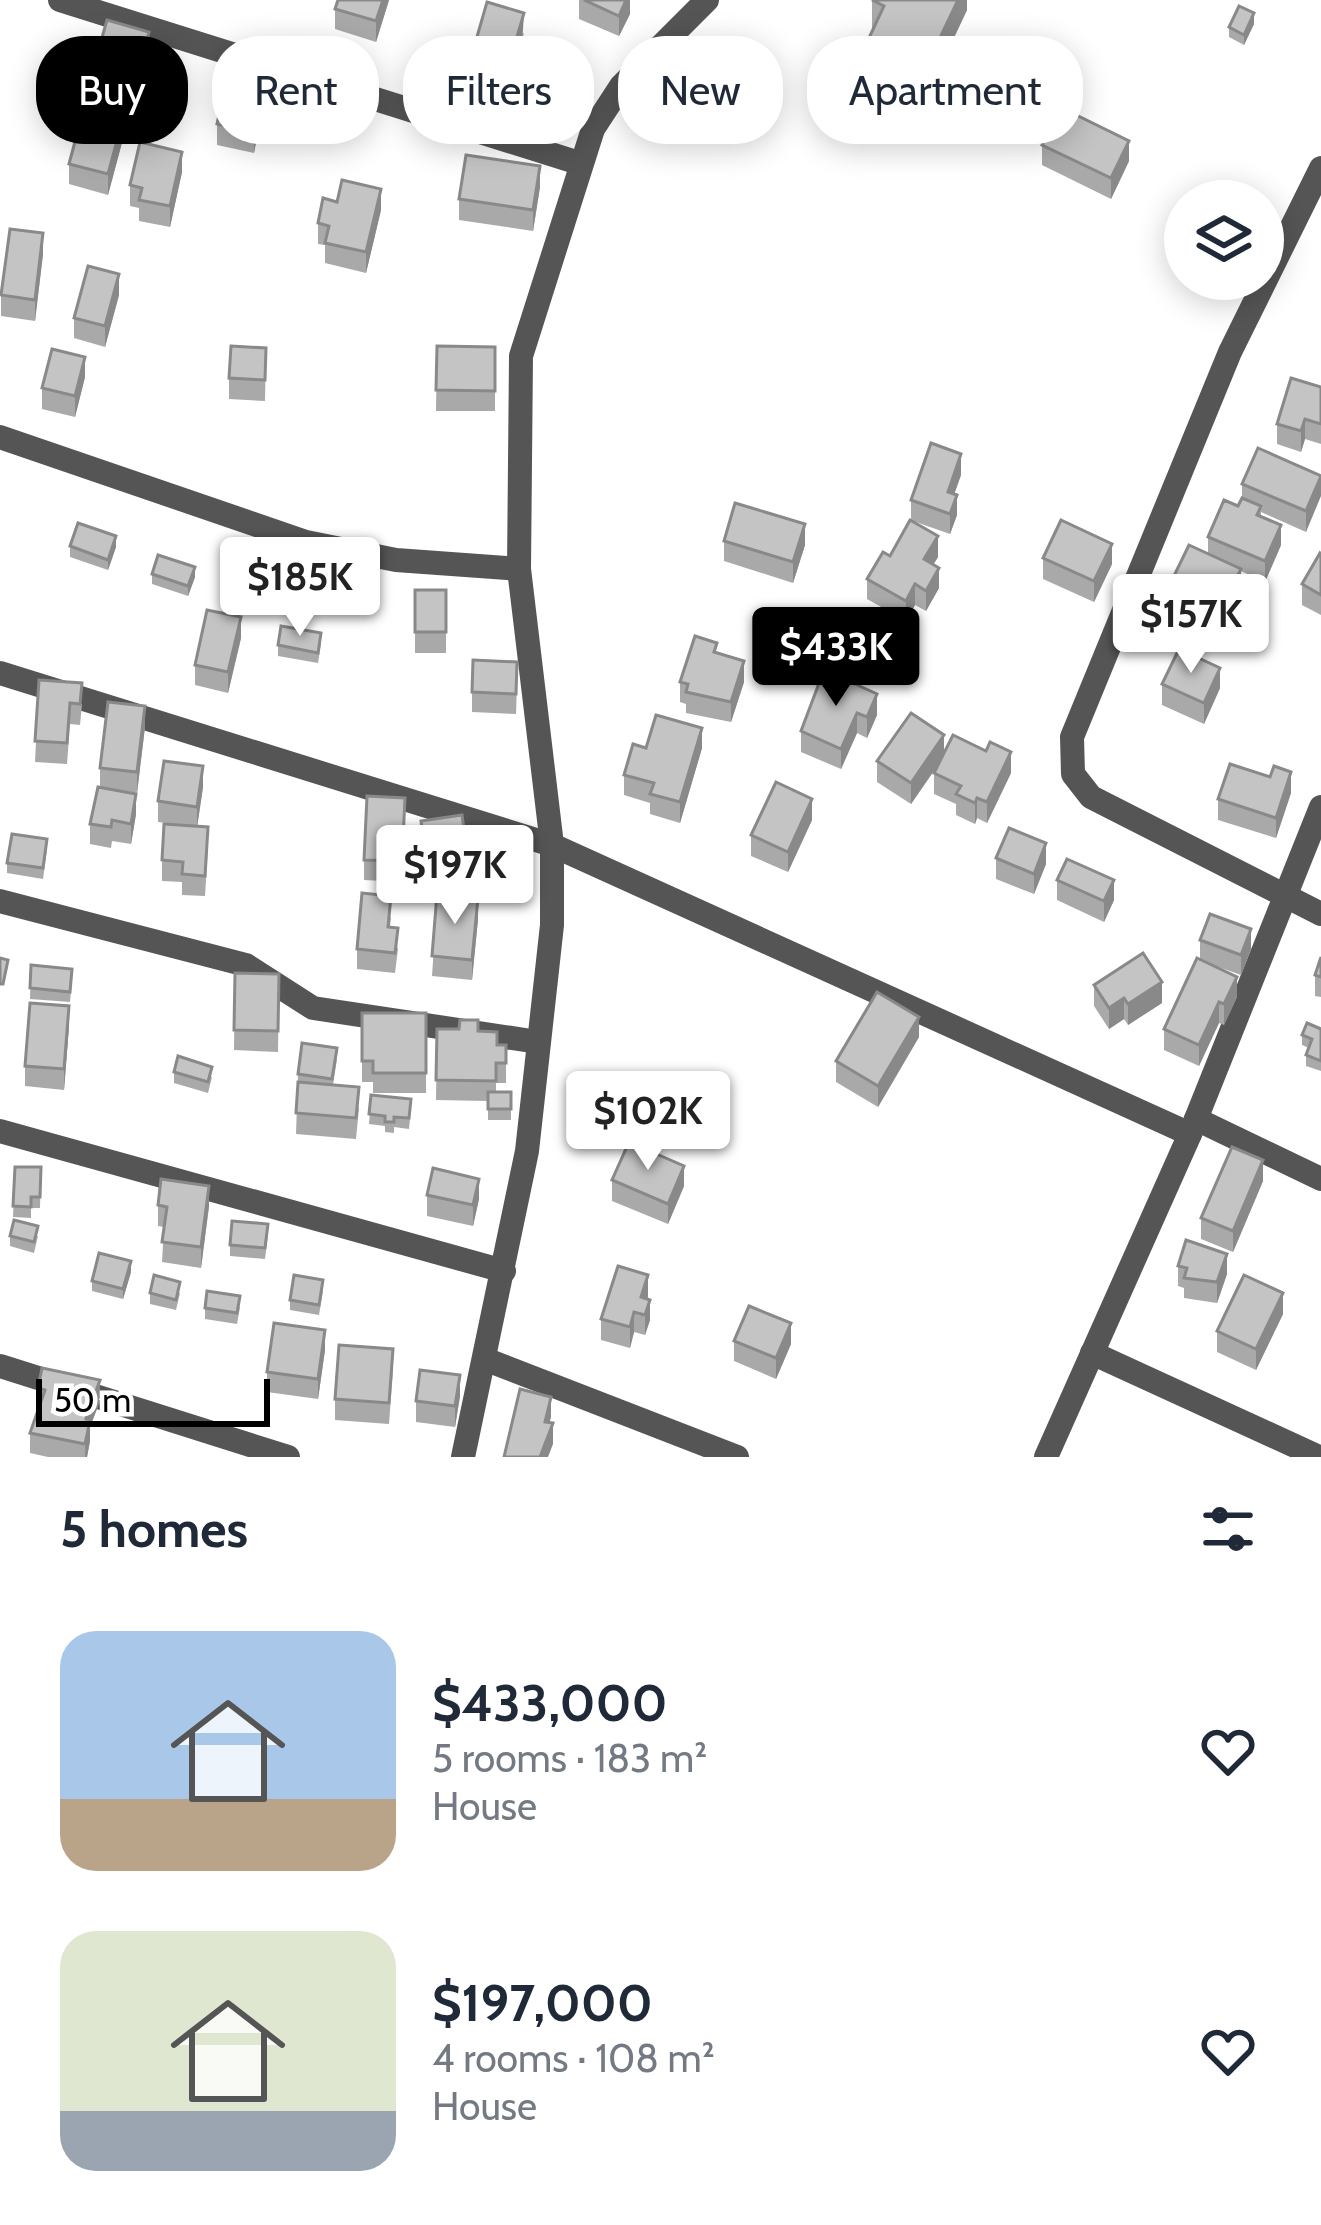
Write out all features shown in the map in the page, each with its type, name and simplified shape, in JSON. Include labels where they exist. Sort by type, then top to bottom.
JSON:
[{"type":"street","points":[[60,0],[579,163]]},
{"type":"street","points":[[463,1457],[487,1360],[527,1151],[552,926],[552,845],[519,568],[521,356],[579,163],[621,86],[707,0]]},
{"type":"street","points":[[1321,168],[1230,352],[1072,737],[1073,774],[1091,797],[1321,914]]},
{"type":"street","points":[[1296,219],[1321,230]]},
{"type":"street","points":[[0,437],[306,542],[397,560],[519,568]]},
{"type":"street","points":[[0,673],[552,845],[1321,1179]]},
{"type":"street","points":[[1046,1457],[1193,1126],[1321,807]]},
{"type":"street","points":[[0,901],[246,965],[313,1008],[538,1042]]},
{"type":"street","points":[[0,1131],[504,1271]]},
{"type":"street","points":[[1092,1353],[1319,1457]]},
{"type":"street","points":[[487,1360],[737,1457]]},
{"type":"street","points":[[0,1366],[287,1457]]},
{"type":"building","points":[[338,0],[383,0],[376,21],[335,9]]},
{"type":"building","points":[[584,0],[626,0],[619,16]]},
{"type":"building","points":[[872,0],[958,0],[941,36],[870,36],[884,6]]},
{"type":"building","points":[[487,2],[524,13],[517,36],[477,36]]},
{"type":"building","points":[[1239,6],[1254,13],[1244,35],[1229,27]]},
{"type":"building","points":[[107,20],[149,32],[148,36],[102,36]]},
{"type":"building","points":[[1083,118],[1129,141],[1111,178],[1042,145],[1083,144]]},
{"type":"building","points":[[74,144],[116,144],[108,174],[69,164]]},
{"type":"building","points":[[140,144],[182,152],[170,206],[139,200],[142,188],[130,185]]},
{"type":"building","points":[[466,155],[540,166],[533,210],[459,199]]},
{"type":"building","points":[[342,180],[381,189],[366,252],[325,243],[329,226],[318,223],[323,198],[337,202]]},
{"type":"building","points":[[10,229],[43,233],[35,300],[1,295]]},
{"type":"building","points":[[88,266],[119,274],[105,326],[74,318]]},
{"type":"building","points":[[231,346],[266,348],[265,380],[229,378]]},
{"type":"building","points":[[437,346],[495,347],[495,391],[436,390]]},
{"type":"building","points":[[52,349],[85,357],[75,396],[42,388]]},
{"type":"building","points":[[1291,378],[1321,387],[1321,424],[1305,419],[1301,431],[1277,424]]},
{"type":"building","points":[[931,443],[961,454],[948,492],[957,495],[950,514],[911,500]]},
{"type":"building","points":[[1258,448],[1321,476],[1306,511],[1242,484]]},
{"type":"building","points":[[1242,498],[1261,506],[1257,515],[1281,525],[1265,561],[1208,537],[1224,500],[1238,506]]},
{"type":"building","points":[[735,503],[805,524],[793,562],[724,541]]},
{"type":"building","points":[[910,520],[938,536],[924,559],[939,568],[926,591],[915,584],[906,601],[867,579],[883,552],[890,556]]},
{"type":"building","points":[[1061,520],[1112,544],[1094,581],[1043,558]]},
{"type":"building","points":[[78,523],[116,536],[108,560],[70,546]]},
{"type":"building","points":[[1189,545],[1241,569],[1223,606],[1206,598],[1201,608],[1184,600],[1189,590],[1171,582]]},
{"type":"building","points":[[1321,554],[1321,595],[1302,584]]},
{"type":"building","points":[[158,555],[195,567],[188,586],[152,574]]},
{"type":"building","points":[[415,590],[446,590],[446,632],[415,632]]},
{"type":"building","points":[[207,610],[241,617],[228,672],[195,665]]},
{"type":"building","points":[[281,626],[321,633],[318,653],[278,645]]},
{"type":"building","points":[[695,636],[717,643],[714,652],[744,661],[731,702],[686,692],[688,684],[680,682]]},
{"type":"building","points":[[1179,649],[1220,668],[1204,703],[1162,684]]},
{"type":"building","points":[[473,660],[517,662],[516,694],[472,692]]},
{"type":"building","points":[[824,670],[877,694],[867,717],[857,713],[841,749],[801,731]]},
{"type":"building","points":[[39,680],[82,683],[80,704],[70,703],[67,743],[35,741]]},
{"type":"building","points":[[108,702],[145,706],[137,772],[100,768]]},
{"type":"building","points":[[911,713],[944,735],[911,783],[877,761]]},
{"type":"building","points":[[656,715],[702,728],[680,802],[650,794],[654,783],[624,775],[633,744],[646,748]]},
{"type":"building","points":[[953,735],[986,751],[990,742],[1011,752],[987,802],[977,798],[975,803],[956,794],[961,786],[934,773]]},
{"type":"building","points":[[164,761],[203,766],[197,807],[158,801]]},
{"type":"building","points":[[1230,764],[1270,777],[1274,766],[1291,772],[1276,818],[1218,799]]},
{"type":"building","points":[[776,782],[812,799],[788,852],[751,835]]},
{"type":"building","points":[[98,787],[136,794],[131,824],[112,820],[111,827],[90,824]]},
{"type":"building","points":[[367,796],[405,798],[402,861],[364,860]]},
{"type":"building","points":[[462,815],[466,843],[457,844],[462,878],[429,882],[421,821]]},
{"type":"building","points":[[164,824],[208,827],[205,876],[182,874],[183,862],[162,860]]},
{"type":"building","points":[[1009,828],[1046,843],[1034,874],[996,858]]},
{"type":"building","points":[[12,834],[47,839],[43,868],[7,863]]},
{"type":"building","points":[[1067,859],[1114,880],[1104,901],[1057,880]]},
{"type":"building","points":[[362,893],[391,896],[388,927],[398,928],[395,953],[357,949]]},
{"type":"building","points":[[437,894],[478,898],[472,960],[432,956]]},
{"type":"building","points":[[1210,914],[1251,929],[1241,955],[1200,940]]},
{"type":"building","points":[[1143,953],[1162,982],[1128,1004],[1124,998],[1109,1008],[1094,985]]},
{"type":"building","points":[[0,958],[8,960],[3,984],[0,984]]},
{"type":"building","points":[[1197,958],[1237,977],[1199,1045],[1164,1029]]},
{"type":"building","points":[[31,965],[72,969],[70,992],[30,988]]},
{"type":"building","points":[[235,973],[279,974],[278,1031],[234,1030]]},
{"type":"building","points":[[877,992],[919,1017],[878,1086],[836,1061]]},
{"type":"building","points":[[30,1003],[69,1006],[64,1069],[25,1066]]},
{"type":"building","points":[[362,1013],[426,1013],[426,1073],[373,1073],[373,1061],[362,1061]]},
{"type":"building","points":[[460,1020],[478,1020],[478,1031],[497,1032],[497,1045],[506,1045],[506,1063],[496,1063],[496,1081],[436,1080],[437,1029],[459,1029]]},
{"type":"building","points":[[1307,1023],[1321,1029],[1321,1061],[1306,1055],[1312,1039],[1302,1035]]},
{"type":"building","points":[[302,1043],[337,1048],[332,1079],[298,1074]]},
{"type":"building","points":[[178,1056],[212,1067],[208,1082],[174,1072]]},
{"type":"building","points":[[298,1082],[359,1087],[356,1118],[296,1113]]},
{"type":"building","points":[[488,1092],[511,1092],[511,1109],[488,1109]]},
{"type":"building","points":[[371,1095],[411,1099],[409,1118],[385,1122],[385,1116],[369,1114]]},
{"type":"building","points":[[629,1142],[684,1166],[668,1204],[612,1180]]},
{"type":"building","points":[[1232,1147],[1263,1160],[1233,1231],[1201,1218]]},
{"type":"building","points":[[15,1167],[41,1167],[40,1197],[31,1197],[31,1207],[13,1206]]},
{"type":"building","points":[[433,1168],[479,1179],[473,1205],[427,1195]]},
{"type":"building","points":[[161,1179],[209,1186],[201,1247],[162,1242],[167,1207],[158,1205]]},
{"type":"building","points":[[14,1220],[38,1226],[34,1242],[10,1236]]},
{"type":"building","points":[[232,1221],[268,1224],[265,1248],[230,1245]]},
{"type":"building","points":[[1186,1240],[1227,1254],[1217,1282],[1184,1278],[1187,1268],[1178,1266]]},
{"type":"building","points":[[99,1253],[131,1261],[123,1289],[92,1281]]},
{"type":"building","points":[[618,1266],[648,1275],[641,1297],[650,1300],[645,1315],[634,1312],[630,1327],[601,1319]]},
{"type":"building","points":[[154,1275],[180,1282],[176,1300],[150,1293]]},
{"type":"building","points":[[294,1275],[323,1280],[319,1305],[290,1300]]},
{"type":"building","points":[[1244,1275],[1283,1293],[1256,1349],[1217,1331]]},
{"type":"building","points":[[207,1291],[240,1296],[237,1313],[205,1308]]},
{"type":"building","points":[[749,1306],[791,1323],[776,1358],[734,1341]]},
{"type":"building","points":[[274,1323],[325,1330],[318,1379],[267,1372]]},
{"type":"building","points":[[339,1345],[393,1349],[389,1403],[335,1399]]},
{"type":"building","points":[[42,1368],[100,1380],[86,1419],[90,1420],[85,1444],[30,1433],[45,1390],[38,1388]]},
{"type":"building","points":[[420,1370],[460,1375],[455,1406],[416,1401]]},
{"type":"building","points":[[520,1389],[551,1397],[545,1422],[553,1423],[540,1457],[504,1457]]}]
